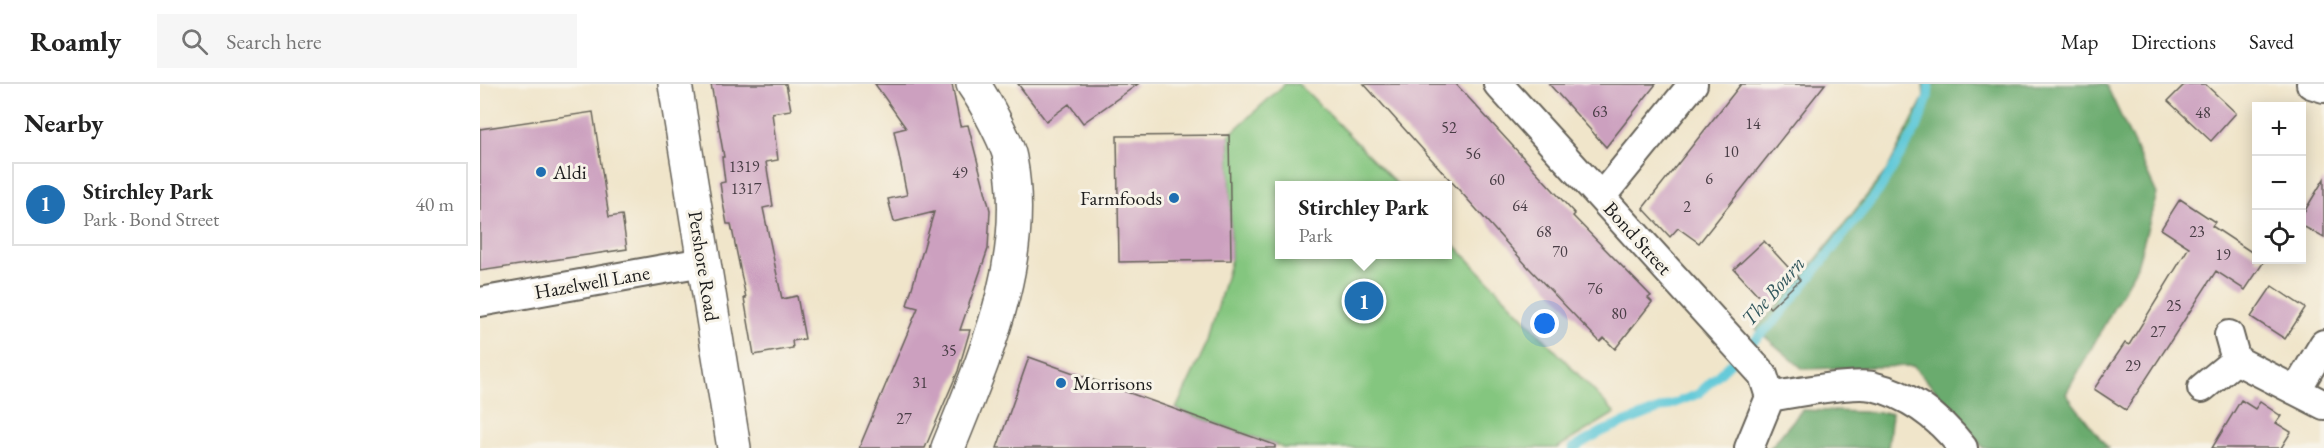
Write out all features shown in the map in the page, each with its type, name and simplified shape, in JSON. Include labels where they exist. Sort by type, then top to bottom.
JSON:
[{"type":"main road","name":"Pershore Road","points":[[675,84],[734,448]]},
{"type":"main road","points":[[948,448],[993,336],[1014,239],[1009,155],[974,84]]},
{"type":"street","name":"Bond Street","points":[[1498,84],[1726,335],[1767,386]]},
{"type":"street","points":[[1601,196],[1693,84]]},
{"type":"street","points":[[2311,84],[2324,88]]},
{"type":"street","name":"Hazelwell Lane","points":[[480,302],[703,262]]},
{"type":"street","points":[[2297,389],[2324,344]]},
{"type":"street","points":[[2202,388],[2233,347],[2324,405]]},
{"type":"street","points":[[1749,448],[1767,386],[1801,391],[1870,386],[1910,400],[1946,426],[1963,448]]},
{"type":"green space","points":[[1285,84],[1298,84],[1394,181],[1275,181],[1275,259],[1452,259],[1452,242],[1615,413],[1557,448],[1284,448],[1176,409],[1208,341],[1231,260],[1229,135]]},
{"type":"green space","points":[[1923,84],[2106,84],[2157,194],[2137,266],[2066,394],[2108,448],[1983,448],[1959,416],[1913,366],[1803,369],[1756,329],[1800,280],[1887,170],[1924,97]]},
{"type":"green space","points":[[1802,410],[1892,413],[1888,448],[1770,448]]},
{"type":"building","points":[[711,84],[786,84],[791,110],[772,113],[778,160],[766,162],[773,206],[763,208],[782,299],[797,296],[805,339],[792,341],[793,348],[754,355],[744,298],[746,298],[731,224],[727,224],[723,203],[720,183],[725,182],[722,157],[724,157]]},
{"type":"building","points":[[875,84],[952,84],[960,126],[968,125],[990,210],[988,249],[960,330],[970,330],[958,371],[925,448],[859,448],[918,308],[907,305],[934,212],[894,222],[888,199],[907,195],[894,131],[906,128]]},
{"type":"building","points":[[1018,84],[1138,84],[1083,123],[1069,104],[1046,121]]},
{"type":"building","points":[[1364,84],[1456,84],[1575,214],[1573,216],[1651,296],[1648,298],[1652,302],[1615,349],[1604,338],[1600,342],[1529,268]]},
{"type":"building","points":[[1549,84],[1656,84],[1606,147]]},
{"type":"building","points":[[1741,84],[1825,84],[1699,243],[1678,228],[1670,237],[1643,208]]},
{"type":"building","points":[[2185,84],[2205,84],[2236,113],[2211,141],[2168,101]]},
{"type":"building","name":"Aldi","points":[[593,112],[609,217],[622,215],[627,249],[480,271],[480,129]]},
{"type":"building","name":"Farmfoods","points":[[1229,135],[1231,260],[1119,262],[1117,136]]},
{"type":"building","points":[[2324,179],[2324,238],[2306,228],[2306,209]]},
{"type":"building","points":[[2180,199],[2215,222],[2212,226],[2252,252],[2252,264],[2262,264],[2245,290],[2216,271],[2126,410],[2094,389],[2125,343],[2129,345],[2189,247],[2161,229]]},
{"type":"building","points":[[1764,241],[1800,280],[1770,308],[1734,269]]},
{"type":"building","points":[[2272,286],[2305,308],[2285,339],[2251,317]]},
{"type":"building","name":"Morrisons","points":[[1029,357],[1275,445],[1275,448],[997,448]]},
{"type":"building","points":[[2241,400],[2255,409],[2260,402],[2281,416],[2276,423],[2291,432],[2281,448],[2212,448]]},
{"type":"waterway","name":"The Bourn","points":[[1573,448],[1603,431],[1698,394],[1776,320],[1879,191],[1917,128],[1928,98],[1929,84]]},
{"type":"place","name":"Aldi","points":[[541,172]]},
{"type":"place","name":"Farmfoods","points":[[1174,198]]},
{"type":"place","name":"Stirchley Park","points":[[1364,301]]},
{"type":"place","name":"Morrisons","points":[[1061,383]]}]
